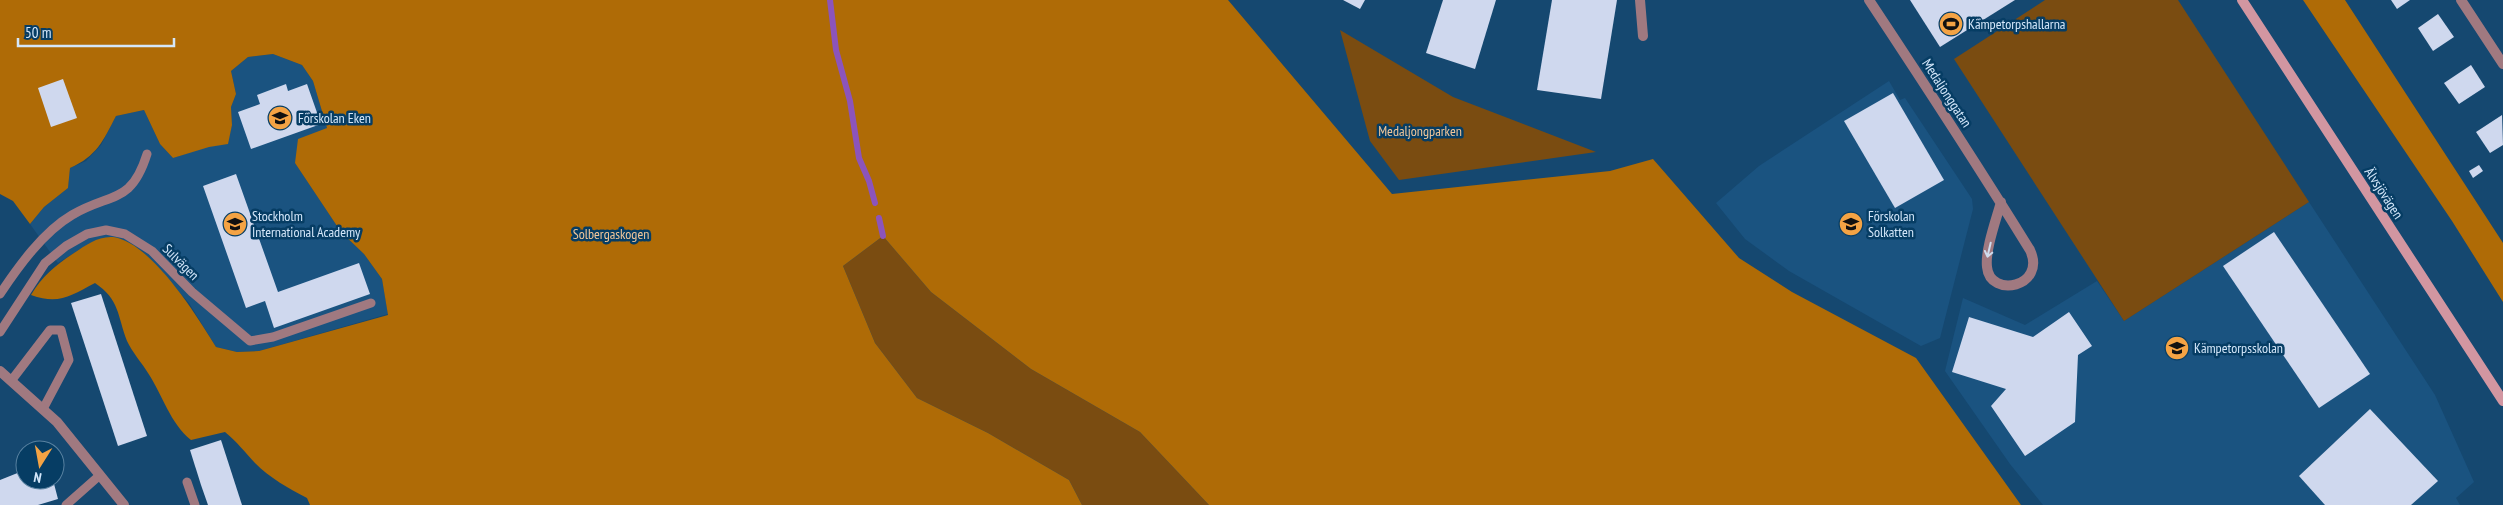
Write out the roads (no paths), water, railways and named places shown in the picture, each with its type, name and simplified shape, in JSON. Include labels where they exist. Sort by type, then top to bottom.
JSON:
[{"type":"main road","name":"Älvsjövägen","points":[[2242,0],[2503,401]]},
{"type":"street","points":[[1640,0],[1643,36]]},
{"type":"street","name":"Medaljonggatan","points":[[1869,0],[2000,202],[2034,258],[2031,273],[2027,278],[2009,287],[1991,278],[1987,270],[1987,260],[2000,202]]},
{"type":"street","points":[[2461,0],[2503,64]]},
{"type":"street","points":[[0,371],[57,422],[124,505]]},
{"type":"lane","points":[[0,294],[38,244],[71,215],[130,189],[141,173],[148,154]]},
{"type":"lane","name":"Sulvägen","points":[[0,332],[45,263],[66,246],[87,234],[106,230],[126,234],[152,251],[192,292],[250,341],[273,337],[371,303]]},
{"type":"lane","points":[[11,381],[50,330],[61,330],[69,360],[43,409]]},
{"type":"lane","points":[[66,505],[100,475]]},
{"type":"lane","points":[[188,482],[195,505]]},
{"type":"waterway","points":[[830,0],[836,50],[850,101],[859,158],[869,181],[875,203]]},
{"type":"waterway","points":[[879,218],[883,236]]},
{"type":"place","name":"Kämpetorpshallarna","points":[[1951,24]]},
{"type":"place","name":"Förskolan Eken","points":[[280,118]]},
{"type":"place","name":"Stockholm International Academy","points":[[235,224]]},
{"type":"place","name":"Förskolan Solkatten","points":[[1851,224]]},
{"type":"place","name":"Kämpetorpsskolan","points":[[2177,348]]},
{"type":"park label","name":"Medaljongparken","points":[[1420,131]]},
{"type":"park label","name":"Solbergaskogen","points":[[611,234]]}]
